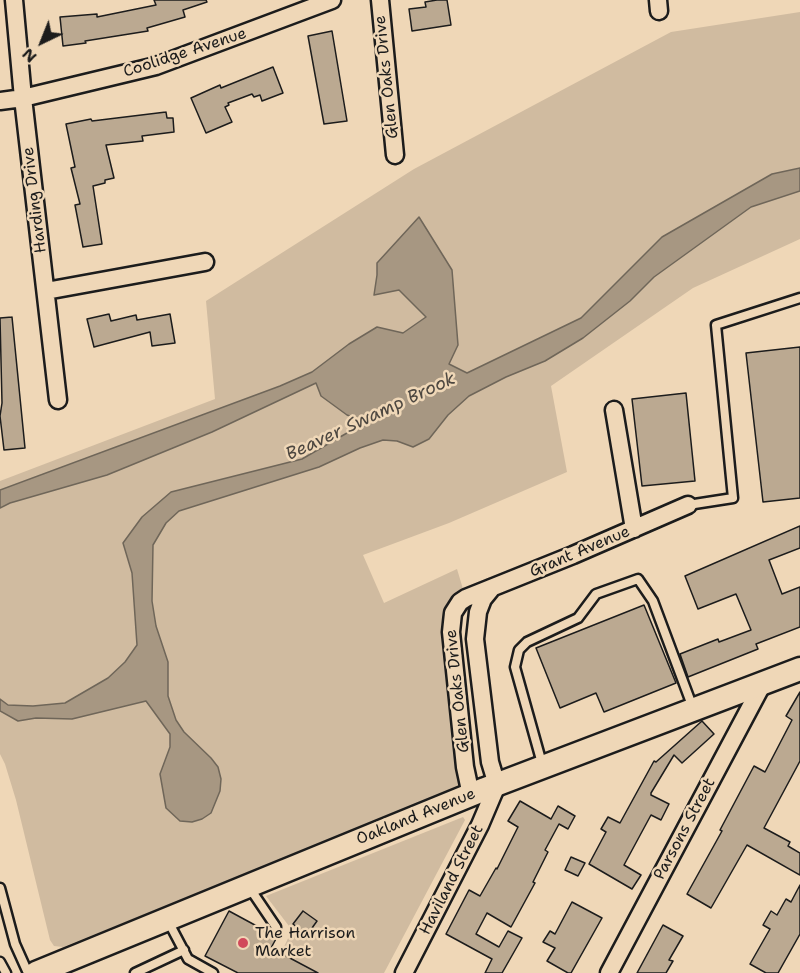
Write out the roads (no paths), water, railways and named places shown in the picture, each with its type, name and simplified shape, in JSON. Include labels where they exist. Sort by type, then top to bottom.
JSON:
[{"type":"street","name":"Harding Drive","points":[[14,0],[58,400]]},
{"type":"street","name":"Coolidge Avenue","points":[[0,101],[23,98],[156,66],[332,0]]},
{"type":"street","name":"Glen Oaks Drive","points":[[380,0],[395,154]]},
{"type":"street","points":[[46,291],[205,262]]},
{"type":"street","points":[[614,410],[634,529]]},
{"type":"street","name":"Grant Avenue","points":[[471,596],[688,505]]},
{"type":"street","name":"Glen Oaks Drive","points":[[492,588],[483,599],[478,612],[474,639],[490,762],[497,785]]},
{"type":"street","name":"Glen Oaks Drive","points":[[471,596],[460,602],[453,613],[451,623],[465,766],[471,795]]},
{"type":"street","name":"Oakland Avenue","points":[[49,971],[167,919],[471,795],[800,669]]},
{"type":"street","name":"Parsons Street","points":[[609,973],[762,685]]},
{"type":"street","name":"Haviland Street","points":[[404,973],[480,825],[497,785]]},
{"type":"lane","points":[[688,505],[733,498],[716,325],[800,298]]},
{"type":"lane","points":[[543,768],[515,667],[519,650],[527,642],[578,618],[596,594],[638,579],[653,601],[694,711]]},
{"type":"lane","points":[[248,886],[276,927]]},
{"type":"lane","points":[[0,888],[15,944],[28,973]]},
{"type":"lane","points":[[167,919],[188,959],[213,973]]},
{"type":"lane","points":[[135,973],[184,950]]},
{"type":"lane","points":[[0,962],[6,973]]},
{"type":"water","name":"Beaver Swamp Brook","points":[[800,168],[800,191],[751,207],[654,277],[630,301],[583,338],[545,361],[469,396],[448,415],[429,439],[413,447],[397,441],[383,440],[319,467],[179,511],[166,523],[153,545],[152,601],[156,626],[168,662],[168,696],[176,720],[184,732],[218,767],[221,779],[220,791],[211,813],[192,822],[180,821],[166,808],[160,774],[170,747],[170,734],[146,701],[72,719],[36,718],[18,721],[0,711],[0,699],[8,705],[33,706],[65,703],[108,678],[125,662],[137,645],[132,573],[123,543],[142,517],[171,492],[302,459],[366,422],[347,415],[321,396],[316,383],[212,432],[107,475],[10,503],[0,508],[0,490],[280,386],[312,372],[349,344],[377,327],[403,333],[426,317],[399,290],[374,295],[377,263],[419,217],[452,270],[458,345],[449,364],[467,373],[581,318],[662,237],[772,174]]},
{"type":"place","name":"The Harrison Market","points":[[243,943]]}]
